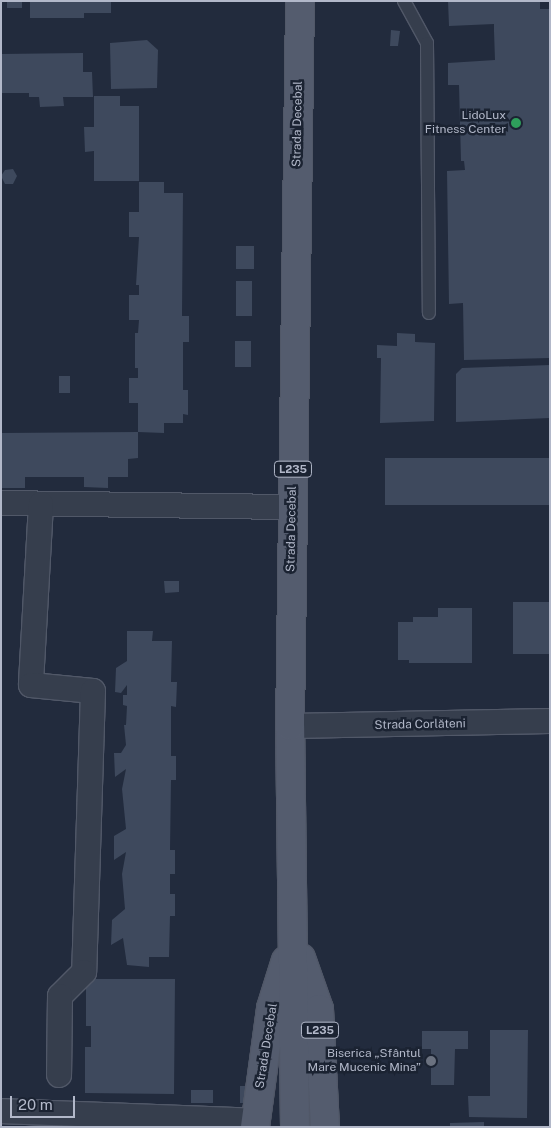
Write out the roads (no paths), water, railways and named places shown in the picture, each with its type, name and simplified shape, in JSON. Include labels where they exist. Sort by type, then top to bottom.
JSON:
[{"type":"main road","name":"Strada Decebal","points":[[295,1127],[290,726],[300,1]]},
{"type":"main road","name":"Strada Decebal","points":[[255,1124],[271,1008],[293,938]]},
{"type":"main road","name":"Strada Decebal","points":[[293,938],[319,1008],[326,1127]]},
{"type":"street","points":[[1,503],[293,506]]},
{"type":"street","points":[[41,504],[31,685],[94,691],[84,972],[60,996],[59,1075]]},
{"type":"street","name":"Strada Corlăteni","points":[[290,726],[550,721]]},
{"type":"street","points":[[1,1111],[255,1124]]},
{"type":"lane","points":[[404,1],[426,44],[429,313]]},
{"type":"place","name":"LidoLux Fitness Center","points":[[516,123]]},
{"type":"place","name":"Biserica „Sfântul Mare Mucenic Mina”","points":[[431,1061]]}]
